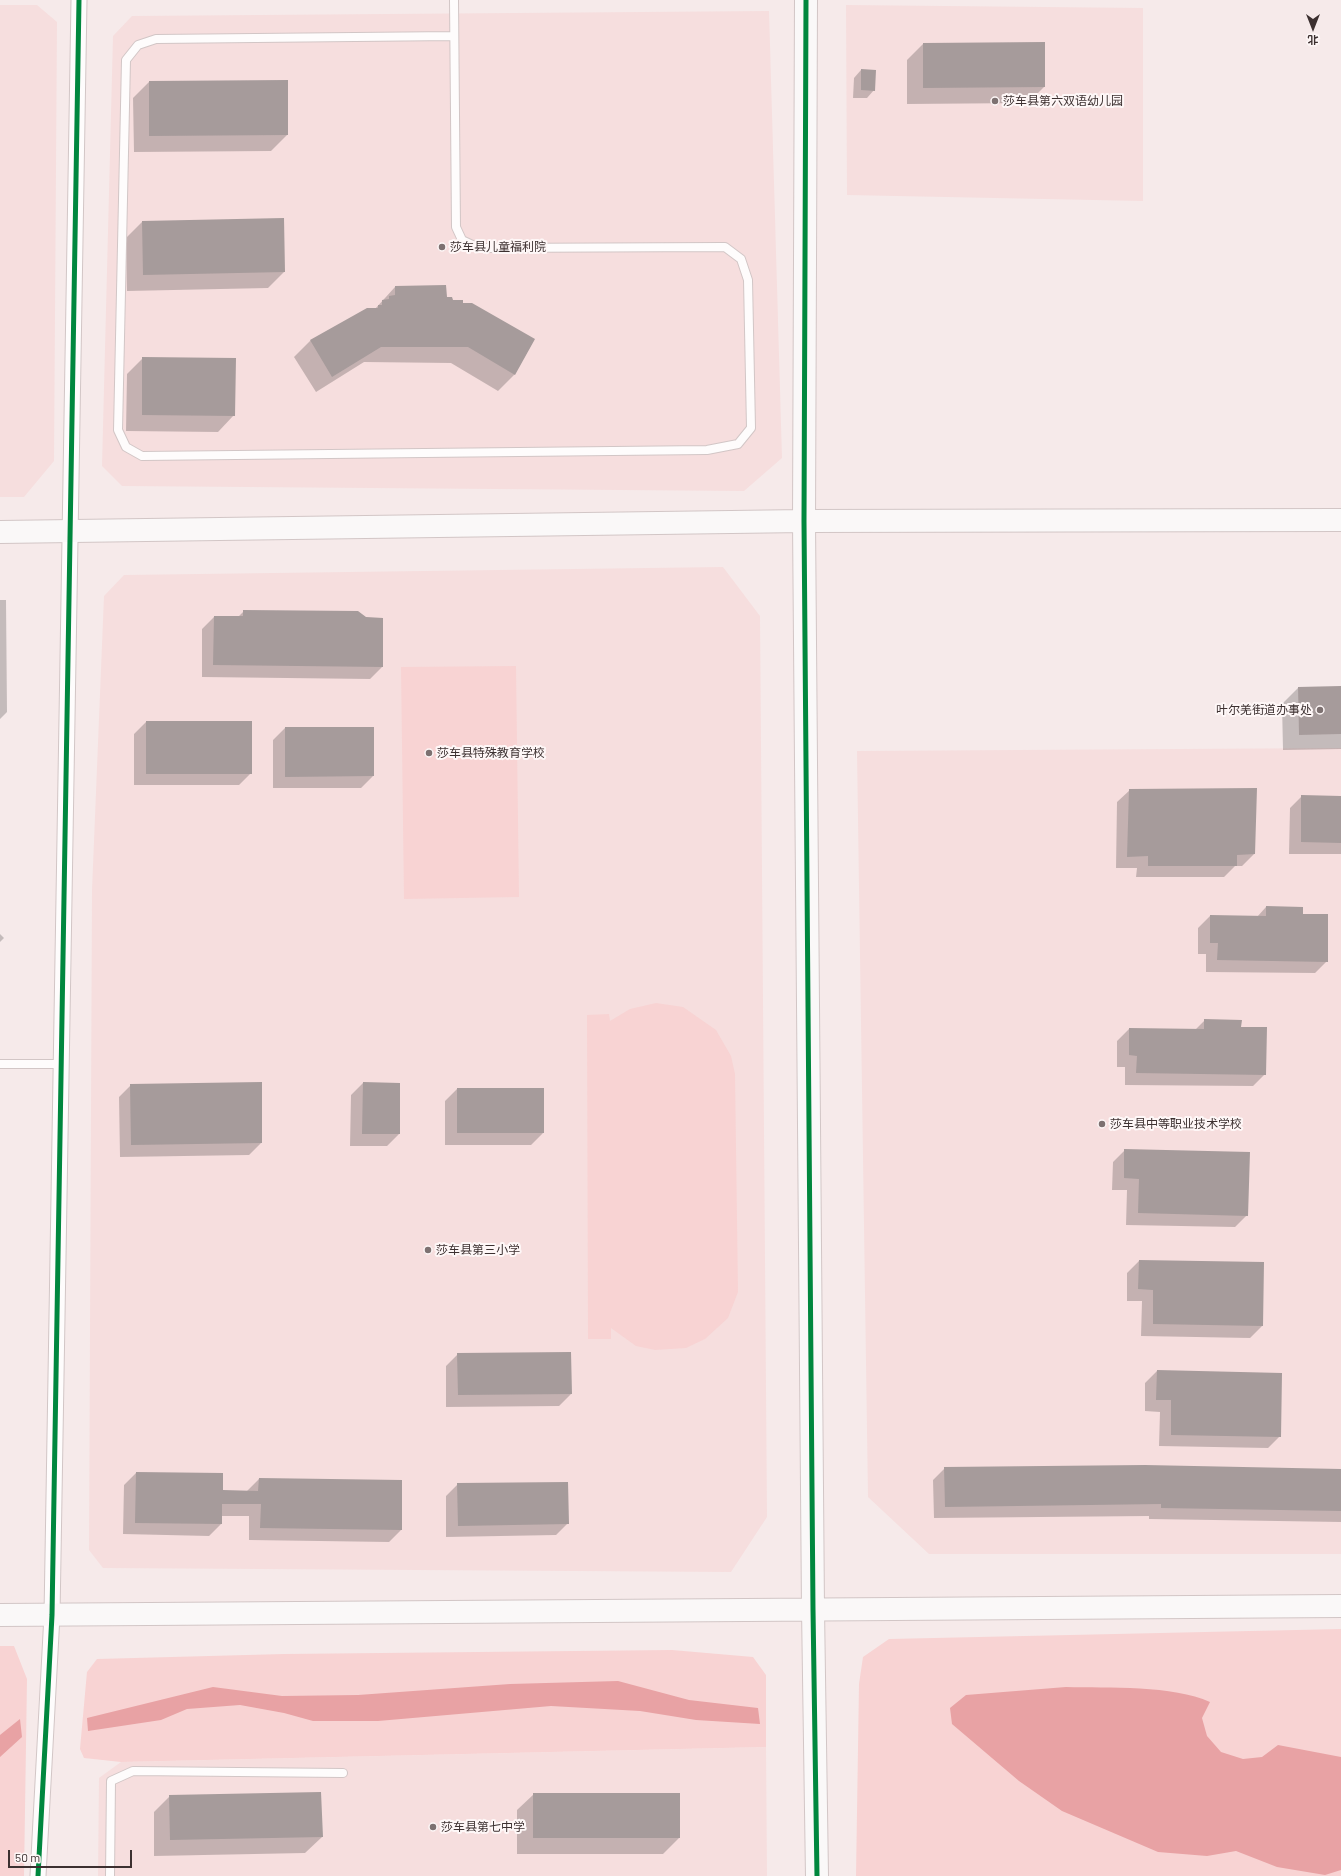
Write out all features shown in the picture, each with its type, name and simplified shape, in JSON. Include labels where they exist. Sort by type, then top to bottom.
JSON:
[{"type":"street","points":[[38,1876],[52,1614],[80,0]]},
{"type":"street","points":[[806,0],[804,520],[813,1609],[817,1876]]},
{"type":"street","points":[[0,532],[804,520],[1341,520]]},
{"type":"street","points":[[0,1615],[1341,1606]]},
{"type":"lane","points":[[454,0],[456,226],[462,240],[479,248],[725,247],[741,259],[748,280],[751,428],[738,444],[707,450],[142,456],[126,447],[118,430],[126,60],[138,45],[156,39],[454,36]]},
{"type":"lane","points":[[0,1064],[61,1064]]},
{"type":"lane","points":[[110,1876],[111,1781],[133,1771],[343,1773]]},
{"type":"shaded area","points":[[0,5],[37,5],[57,22],[54,461],[24,497],[0,497]]},
{"type":"shaded area","name":"莎车县第六双语幼儿园","points":[[846,5],[1143,8],[1143,201],[847,195]]},
{"type":"shaded area","name":"莎车县儿童福利院","points":[[769,11],[782,458],[744,491],[122,486],[102,466],[113,36],[132,16]]},
{"type":"shaded area","name":"莎车县第三小学","points":[[723,567],[760,616],[767,1517],[731,1572],[103,1568],[89,1550],[92,890],[104,596],[124,575]]},
{"type":"shaded area","points":[[516,666],[519,897],[404,899],[401,667]]},
{"type":"shaded area","name":"莎车县中等职业技术学校","points":[[1341,748],[1341,1554],[929,1554],[868,1497],[857,751]]},
{"type":"shaded area","points":[[656,1003],[683,1007],[716,1030],[731,1056],[735,1074],[738,1292],[728,1318],[705,1339],[686,1348],[655,1350],[636,1346],[611,1328],[611,1339],[588,1339],[587,1015],[609,1014],[610,1021],[630,1009]]},
{"type":"shaded area","points":[[1341,1629],[1341,1876],[856,1876],[859,1684],[863,1657],[889,1639]]},
{"type":"shaded area","points":[[0,1646],[14,1646],[27,1679],[24,1876],[0,1876]]},
{"type":"shaded area","points":[[672,1650],[753,1657],[766,1675],[766,1747],[121,1762],[84,1758],[80,1749],[87,1672],[97,1659],[284,1654]]},
{"type":"shaded area","points":[[618,1681],[689,1700],[758,1708],[760,1724],[696,1720],[640,1711],[551,1706],[378,1721],[313,1721],[284,1713],[240,1705],[187,1709],[161,1720],[88,1731],[87,1718],[213,1687],[282,1696],[358,1695],[510,1684]]},
{"type":"shaded area","points":[[1066,1687],[1140,1688],[1178,1693],[1210,1702],[1202,1718],[1207,1736],[1221,1752],[1243,1759],[1262,1757],[1278,1745],[1341,1757],[1341,1870],[1325,1875],[1277,1867],[1236,1851],[1207,1856],[1158,1852],[1062,1811],[1019,1781],[952,1724],[950,1708],[966,1695]]},
{"type":"shaded area","points":[[20,1719],[22,1737],[0,1757],[0,1735]]},
{"type":"shaded area","name":"莎车县第七中学","points":[[766,1747],[767,1876],[98,1876],[99,1778],[121,1762]]},
{"type":"building","points":[[1045,42],[1045,87],[923,88],[923,43]]},
{"type":"building","points":[[861,69],[876,70],[875,91],[861,90]]},
{"type":"building","points":[[288,80],[288,135],[149,136],[149,81]]},
{"type":"building","points":[[284,218],[285,272],[143,275],[142,221]]},
{"type":"building","points":[[446,285],[447,297],[452,297],[453,300],[463,300],[463,303],[472,303],[535,339],[515,375],[468,347],[381,347],[332,377],[310,340],[367,308],[378,308],[378,305],[382,305],[382,300],[389,299],[389,296],[395,295],[395,286]]},
{"type":"building","points":[[142,357],[236,358],[235,416],[142,415]]},
{"type":"building","points":[[243,610],[358,611],[366,617],[383,618],[383,667],[213,665],[214,616],[243,616]]},
{"type":"building","name":"叶尔羌街道办事处","points":[[1341,686],[1341,734],[1299,735],[1298,687]]},
{"type":"building","points":[[146,721],[252,721],[252,774],[146,774]]},
{"type":"building","points":[[285,727],[374,727],[374,776],[285,777]]},
{"type":"building","points":[[1257,788],[1255,854],[1237,855],[1237,866],[1148,866],[1148,856],[1127,857],[1129,789]]},
{"type":"building","points":[[1301,795],[1341,796],[1341,843],[1301,842]]},
{"type":"building","points":[[1266,906],[1303,907],[1303,914],[1328,914],[1328,962],[1217,960],[1218,943],[1210,943],[1210,915],[1266,916]]},
{"type":"building","points":[[1204,1019],[1242,1020],[1241,1027],[1267,1027],[1266,1075],[1136,1073],[1137,1056],[1129,1055],[1129,1028],[1204,1029]]},
{"type":"building","points":[[262,1082],[262,1143],[131,1145],[130,1084]]},
{"type":"building","points":[[363,1082],[400,1083],[400,1134],[362,1134]]},
{"type":"building","points":[[457,1088],[544,1088],[544,1133],[457,1133]]},
{"type":"building","points":[[1124,1149],[1250,1152],[1248,1216],[1138,1213],[1139,1179],[1124,1178]]},
{"type":"building","points":[[1139,1260],[1264,1262],[1263,1326],[1153,1324],[1153,1290],[1138,1289]]},
{"type":"building","points":[[571,1352],[572,1394],[458,1395],[457,1353]]},
{"type":"building","points":[[1157,1370],[1282,1373],[1281,1437],[1171,1435],[1171,1400],[1156,1400]]},
{"type":"building","points":[[1145,1465],[1341,1469],[1341,1511],[1161,1508],[1161,1504],[945,1507],[944,1467]]},
{"type":"building","points":[[136,1472],[223,1473],[223,1490],[258,1491],[259,1478],[402,1480],[402,1530],[260,1528],[261,1504],[222,1504],[222,1524],[135,1523]]},
{"type":"building","points":[[568,1482],[569,1524],[458,1526],[457,1483]]},
{"type":"building","points":[[321,1792],[323,1837],[170,1840],[169,1795]]},
{"type":"building","points":[[533,1793],[680,1793],[680,1838],[533,1838]]},
{"type":"cycle path","points":[[38,1876],[52,1615],[79,0]]},
{"type":"cycle path","points":[[806,0],[804,521],[813,1609],[817,1876]]},
{"type":"place","name":"莎车县第六双语幼儿园","points":[[995,101]]},
{"type":"place","name":"莎车县儿童福利院","points":[[442,247]]},
{"type":"place","name":"叶尔羌街道办事处","points":[[1320,710]]},
{"type":"place","name":"莎车县特殊教育学校","points":[[429,753]]},
{"type":"place","name":"莎车县中等职业技术学校","points":[[1102,1124]]},
{"type":"place","name":"莎车县第三小学","points":[[428,1250]]},
{"type":"place","name":"莎车县第七中学","points":[[433,1827]]}]
